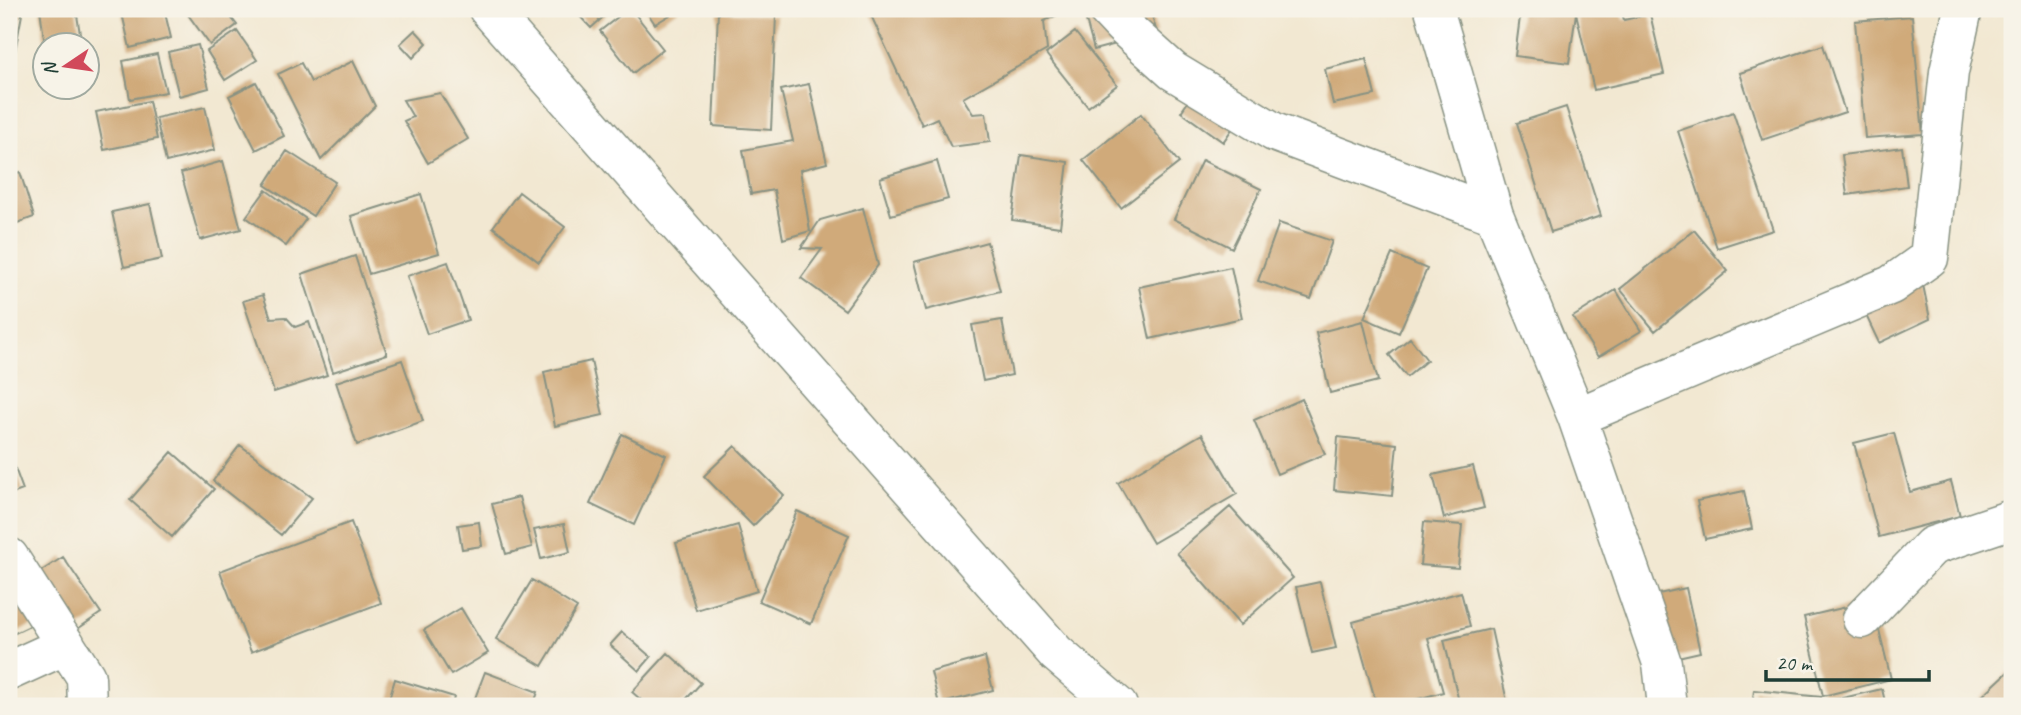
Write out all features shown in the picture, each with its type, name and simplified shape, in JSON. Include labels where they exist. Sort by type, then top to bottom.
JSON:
[{"type":"street","points":[[488,9],[1056,653],[1118,706]]},
{"type":"street","points":[[1107,9],[1173,71],[1274,132],[1494,215]]},
{"type":"street","points":[[1434,9],[1494,215],[1577,416],[1662,663],[1667,706]]},
{"type":"street","points":[[1577,416],[1891,285],[1929,258],[1949,72],[1963,9]]},
{"type":"street","points":[[1862,619],[1932,547],[2012,519]]},
{"type":"street","points":[[9,557],[86,677],[87,706]]},
{"type":"street","points":[[9,671],[66,645]]},
{"type":"building","points":[[9,9],[23,9],[10,78],[9,78]]},
{"type":"building","points":[[40,9],[76,9],[80,32],[43,32]]},
{"type":"building","points":[[121,9],[164,9],[171,38],[130,48]]},
{"type":"building","points":[[184,9],[238,9],[229,15],[237,25],[210,45]]},
{"type":"building","points":[[573,9],[612,9],[591,28]]},
{"type":"building","points":[[631,9],[663,49],[633,73],[600,31]]},
{"type":"building","points":[[645,9],[680,9],[655,24]]},
{"type":"building","points":[[868,9],[1070,9],[1044,21],[1047,50],[963,98],[973,114],[986,113],[990,142],[951,147],[937,118],[922,125]]},
{"type":"building","points":[[1083,9],[1150,9],[1157,33],[1094,50]]},
{"type":"building","points":[[1521,9],[1621,9],[1624,20],[1650,14],[1664,74],[1594,90],[1576,13],[1569,63],[1515,56]]},
{"type":"building","points":[[718,12],[776,15],[771,130],[713,126]]},
{"type":"building","points":[[1912,16],[1923,134],[1865,138],[1855,21]]},
{"type":"building","points":[[415,30],[427,43],[413,58],[400,44]]},
{"type":"building","points":[[237,31],[257,60],[225,80],[207,51]]},
{"type":"building","points":[[1075,32],[1117,85],[1088,107],[1046,54]]},
{"type":"building","points":[[198,45],[209,88],[179,96],[168,52]]},
{"type":"building","points":[[1823,45],[1845,112],[1762,140],[1740,73]]},
{"type":"building","points":[[157,54],[166,92],[130,99],[123,61]]},
{"type":"building","points":[[1366,59],[1375,95],[1333,104],[1325,69]]},
{"type":"building","points":[[353,61],[375,106],[321,160],[278,74],[301,63],[311,82]]},
{"type":"building","points":[[1208,73],[1250,103],[1223,142],[1181,112]]},
{"type":"building","points":[[256,82],[284,136],[256,150],[229,96]]},
{"type":"building","points":[[809,84],[827,163],[800,170],[810,231],[783,239],[774,190],[751,194],[743,150],[793,141],[781,90]]},
{"type":"building","points":[[440,93],[468,139],[428,163],[404,121],[413,117],[403,100]]},
{"type":"building","points":[[149,101],[157,139],[104,150],[96,112]]},
{"type":"building","points":[[205,107],[215,150],[166,162],[156,118]]},
{"type":"building","points":[[1566,107],[1601,216],[1551,232],[1517,123]]},
{"type":"building","points":[[1733,112],[1773,230],[1717,248],[1678,131]]},
{"type":"building","points":[[1141,114],[1179,163],[1121,208],[1083,160]]},
{"type":"building","points":[[1902,147],[1907,186],[1847,195],[1842,155]]},
{"type":"building","points":[[287,151],[335,182],[313,216],[265,185]]},
{"type":"building","points":[[1021,155],[1068,162],[1060,227],[1012,220]]},
{"type":"building","points":[[1202,160],[1261,189],[1232,248],[1174,219]]},
{"type":"building","points":[[223,161],[241,229],[200,240],[181,173]]},
{"type":"building","points":[[937,161],[948,199],[891,215],[880,178]]},
{"type":"building","points":[[20,172],[34,217],[9,226],[9,175]]},
{"type":"building","points":[[266,190],[306,219],[286,246],[246,217]]},
{"type":"building","points":[[519,192],[565,227],[539,262],[493,227]]},
{"type":"building","points":[[421,194],[439,253],[369,274],[351,216]]},
{"type":"building","points":[[150,204],[162,259],[124,267],[112,212]]},
{"type":"building","points":[[863,208],[878,265],[845,310],[801,278],[822,249],[801,248],[820,220]]},
{"type":"building","points":[[1279,223],[1332,241],[1311,299],[1258,281]]},
{"type":"building","points":[[1694,230],[1728,271],[1655,331],[1620,289]]},
{"type":"building","points":[[987,242],[1000,291],[926,310],[914,262]]},
{"type":"building","points":[[1392,254],[1427,269],[1399,333],[1364,318]]},
{"type":"building","points":[[355,256],[387,354],[333,372],[302,274]]},
{"type":"building","points":[[448,262],[468,320],[427,334],[407,276]]},
{"type":"building","points":[[1231,267],[1242,318],[1150,339],[1139,287]]},
{"type":"building","points":[[1922,280],[1930,319],[1879,343],[1863,309]]},
{"type":"building","points":[[1616,290],[1641,331],[1598,357],[1573,317]]},
{"type":"building","points":[[263,295],[271,318],[286,317],[295,327],[309,322],[327,375],[274,392],[243,301]]},
{"type":"building","points":[[1002,320],[1012,375],[983,381],[972,325]]},
{"type":"building","points":[[1363,321],[1378,381],[1330,393],[1316,333]]},
{"type":"building","points":[[1410,338],[1427,360],[1407,377],[1389,355]]},
{"type":"building","points":[[402,360],[423,421],[357,445],[336,382]]},
{"type":"building","points":[[591,361],[603,415],[555,426],[544,372]]},
{"type":"building","points":[[1302,399],[1325,454],[1277,474],[1254,420]]},
{"type":"building","points":[[1894,433],[1910,492],[1951,481],[1960,516],[1879,537],[1854,443]]},
{"type":"building","points":[[622,434],[666,455],[634,525],[590,504]]},
{"type":"building","points":[[1202,434],[1237,494],[1153,543],[1118,483]]},
{"type":"building","points":[[1338,437],[1397,444],[1392,496],[1334,490]]},
{"type":"building","points":[[240,445],[312,498],[281,535],[213,481]]},
{"type":"building","points":[[735,446],[784,495],[753,526],[704,476]]},
{"type":"building","points":[[9,452],[23,490],[9,495]]},
{"type":"building","points":[[172,452],[214,489],[172,537],[130,500]]},
{"type":"building","points":[[1473,466],[1484,508],[1444,518],[1433,475]]},
{"type":"building","points":[[1744,491],[1752,529],[1705,539],[1697,501]]},
{"type":"building","points":[[519,497],[532,547],[506,554],[492,504]]},
{"type":"building","points":[[1230,507],[1293,578],[1240,625],[1177,553]]},
{"type":"building","points":[[797,511],[849,535],[811,624],[759,601]]},
{"type":"building","points":[[351,522],[381,603],[251,652],[220,571]]},
{"type":"building","points":[[479,522],[482,546],[462,549],[458,525]]},
{"type":"building","points":[[1424,522],[1462,525],[1458,568],[1420,565]]},
{"type":"building","points":[[564,524],[570,552],[541,559],[534,530]]},
{"type":"building","points":[[738,525],[757,591],[696,610],[676,543]]},
{"type":"building","points":[[63,557],[101,613],[73,632],[35,575]]},
{"type":"building","points":[[9,577],[38,622],[9,636]]},
{"type":"building","points":[[532,580],[577,608],[542,666],[496,639]]},
{"type":"building","points":[[1320,582],[1336,648],[1312,653],[1296,587]]},
{"type":"building","points":[[1686,588],[1700,652],[1669,659],[1654,595]]},
{"type":"building","points":[[1461,592],[1470,626],[1428,638],[1443,692],[1393,706],[1377,706],[1353,622]]},
{"type":"building","points":[[1872,601],[1891,679],[1823,696],[1804,617]]},
{"type":"building","points":[[461,608],[488,653],[451,675],[424,630]]},
{"type":"building","points":[[1491,629],[1508,706],[1460,706],[1444,640]]},
{"type":"building","points":[[622,632],[651,657],[639,671],[610,645]]},
{"type":"building","points":[[668,653],[701,683],[680,706],[648,706],[632,692]]},
{"type":"building","points":[[985,657],[993,690],[939,704],[931,672]]},
{"type":"building","points":[[2009,671],[2012,674],[2012,706],[1984,706],[1978,700]]},
{"type":"building","points":[[485,672],[538,692],[533,706],[472,706]]},
{"type":"building","points":[[395,679],[454,697],[452,706],[387,706]]},
{"type":"building","points":[[1882,689],[1886,706],[1826,706],[1825,702]]},
{"type":"building","points":[[1754,690],[1821,697],[1820,706],[1752,706]]}]
